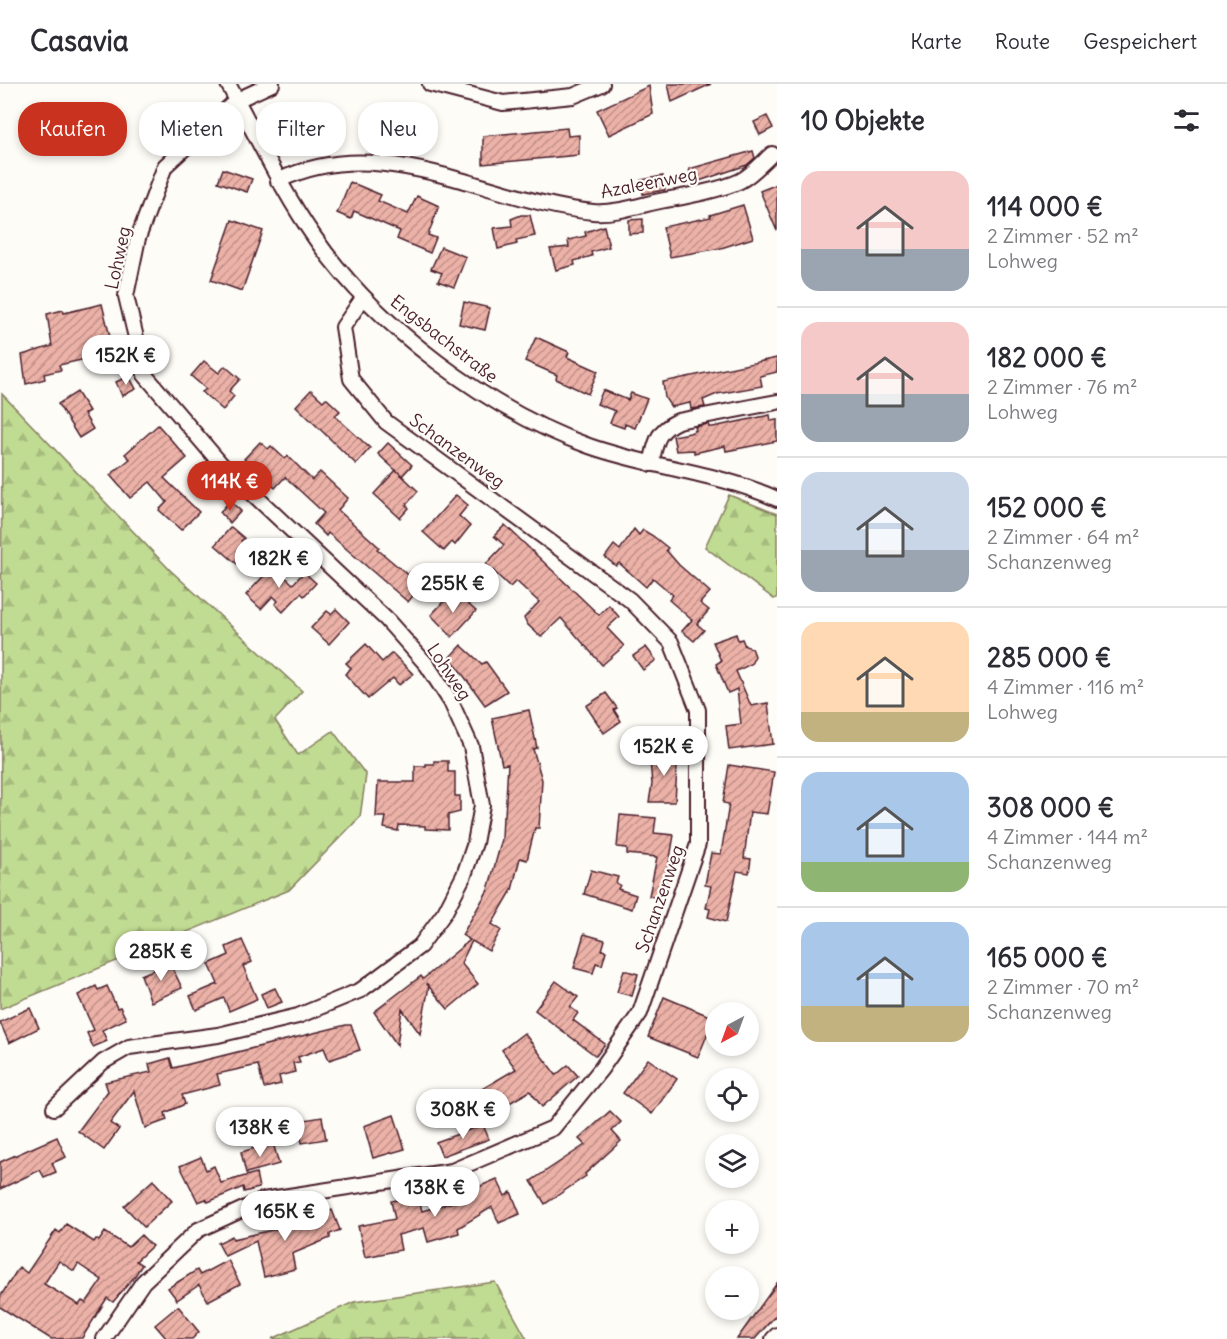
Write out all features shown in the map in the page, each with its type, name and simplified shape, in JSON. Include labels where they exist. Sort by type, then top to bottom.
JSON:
[{"type":"street","name":"Engsbachstraße","points":[[228,84],[278,181],[315,239],[363,298],[473,389],[528,419],[589,446],[651,464],[732,482],[777,499]]},
{"type":"street","name":"Lohweg","points":[[54,1108],[103,1062],[129,1047],[218,1035],[298,1016],[361,990],[388,972],[420,946],[445,912],[464,875],[482,805],[471,746],[451,702],[427,665],[387,620],[221,464],[146,375],[126,297],[138,238],[165,166],[237,100],[272,84]]},
{"type":"street","points":[[430,84],[503,104],[602,84]]},
{"type":"street","name":"Azaleenweg","points":[[278,181],[299,170],[345,162],[402,165],[450,176],[546,204],[596,212],[680,198],[740,181],[772,154]]},
{"type":"street","name":"Schanzenweg","points":[[104,1339],[143,1282],[198,1230],[208,1225],[263,1200],[452,1172],[552,1128],[601,1069],[640,1014],[698,844],[698,710],[671,642],[630,600],[386,422],[351,379],[343,327],[363,298]]},
{"type":"street","points":[[651,464],[658,438],[664,427],[678,421],[777,402]]},
{"type":"street","points":[[773,1339],[777,1335]]},
{"type":"green space","points":[[2,394],[170,570],[302,691],[275,720],[298,755],[333,731],[366,775],[360,817],[289,890],[0,1009]]},
{"type":"green space","points":[[729,495],[777,514],[777,597],[774,599],[705,547]]},
{"type":"green space","points":[[495,1282],[527,1339],[272,1339],[354,1302]]},
{"type":"building","points":[[668,84],[711,84],[672,102]]},
{"type":"building","points":[[649,86],[653,114],[609,135],[597,110]]},
{"type":"building","points":[[767,116],[773,128],[760,135],[754,122]]},
{"type":"building","points":[[567,128],[568,136],[579,135],[579,155],[483,164],[483,136]]},
{"type":"building","points":[[753,151],[755,158],[747,165],[693,183],[689,169]]},
{"type":"building","points":[[223,169],[252,179],[247,192],[218,182]]},
{"type":"building","points":[[663,176],[665,190],[643,194],[641,180]]},
{"type":"building","points":[[350,182],[381,195],[378,201],[408,214],[417,196],[439,206],[428,235],[436,238],[430,253],[397,239],[400,231],[354,211],[351,219],[337,213]]},
{"type":"building","points":[[777,184],[777,231],[760,191]]},
{"type":"building","points":[[743,205],[753,238],[721,248],[670,257],[663,227],[711,217],[710,215]]},
{"type":"building","points":[[521,215],[530,215],[535,236],[516,240],[517,244],[498,249],[494,228],[512,226],[511,219]]},
{"type":"building","points":[[643,219],[643,233],[629,234],[629,220]]},
{"type":"building","points":[[232,220],[263,231],[242,291],[211,280]]},
{"type":"building","points":[[604,226],[609,247],[591,252],[592,256],[574,261],[575,265],[556,270],[550,249],[569,247],[568,240],[586,236],[585,232]]},
{"type":"building","points":[[441,247],[466,257],[454,287],[438,281],[442,273],[431,269]]},
{"type":"building","points":[[464,302],[490,308],[485,330],[459,324]]},
{"type":"building","points":[[102,304],[115,357],[100,361],[99,356],[59,365],[61,370],[44,374],[45,379],[26,384],[22,355],[52,346],[47,314],[63,310],[64,313]]},
{"type":"building","points":[[536,337],[569,352],[567,357],[598,371],[588,394],[556,379],[557,375],[525,361]]},
{"type":"building","points":[[777,358],[777,372],[760,376],[762,386],[717,394],[703,400],[705,407],[691,409],[690,403],[671,407],[665,398],[663,382]]},
{"type":"building","points":[[204,361],[219,373],[225,366],[240,379],[229,391],[234,396],[223,410],[202,392],[206,389],[191,376]]},
{"type":"building","points":[[129,376],[136,389],[122,396],[116,382]]},
{"type":"building","points":[[311,390],[323,401],[326,398],[340,411],[335,416],[370,448],[356,464],[296,406]]},
{"type":"building","points":[[603,390],[628,400],[631,393],[647,399],[635,428],[625,424],[624,428],[610,423],[615,411],[597,404]]},
{"type":"building","points":[[77,392],[89,411],[84,414],[93,429],[79,438],[58,404]]},
{"type":"building","points":[[770,415],[771,421],[777,420],[777,441],[726,451],[725,446],[694,453],[694,450],[676,451],[673,436],[690,433],[696,430],[695,427],[708,424],[709,427],[713,427]]},
{"type":"building","points":[[158,425],[187,458],[164,478],[199,512],[181,530],[159,510],[167,502],[150,482],[130,498],[110,475],[130,459],[125,454]]},
{"type":"building","points":[[260,442],[268,449],[271,446],[285,459],[288,456],[312,480],[320,472],[348,498],[338,510],[379,547],[377,549],[408,575],[410,572],[423,583],[408,602],[328,533],[326,536],[314,524],[324,513],[285,477],[275,488],[244,459]]},
{"type":"building","points":[[388,443],[412,465],[402,476],[378,454]]},
{"type":"building","points":[[396,470],[418,491],[406,505],[409,508],[400,518],[374,494]]},
{"type":"building","points":[[456,495],[468,505],[459,516],[470,526],[455,545],[452,542],[444,551],[423,532]]},
{"type":"building","points":[[230,501],[241,511],[230,523],[220,512]]},
{"type":"building","points":[[505,525],[599,615],[609,605],[619,617],[607,628],[624,646],[602,665],[561,618],[541,637],[528,625],[524,618],[539,602],[516,581],[510,587],[486,564],[504,545],[494,536]]},
{"type":"building","points":[[231,527],[244,538],[241,541],[251,548],[237,564],[215,545]]},
{"type":"building","points":[[634,529],[639,535],[643,530],[668,548],[666,550],[679,565],[710,592],[700,603],[709,610],[697,624],[704,630],[694,641],[682,631],[692,620],[669,600],[673,595],[653,578],[646,587],[619,563],[616,566],[605,557],[614,545],[620,550]]},
{"type":"building","points":[[273,566],[293,584],[304,572],[316,583],[304,596],[301,593],[283,612],[275,604],[278,601],[273,596],[261,609],[246,595]]},
{"type":"building","points":[[453,591],[476,611],[452,637],[431,615]]},
{"type":"building","points":[[336,609],[349,622],[329,644],[311,628],[327,611],[331,614]]},
{"type":"building","points":[[736,634],[738,640],[742,639],[745,646],[752,648],[755,656],[751,664],[736,671],[751,706],[768,703],[773,744],[729,750],[726,726],[741,724],[737,689],[728,693],[716,664],[721,661],[713,642]]},
{"type":"building","points":[[366,644],[382,662],[392,653],[413,674],[399,685],[393,678],[368,699],[345,674],[351,668],[346,663]]},
{"type":"building","points":[[461,645],[482,664],[486,662],[507,691],[485,705],[450,657]]},
{"type":"building","points":[[646,647],[656,660],[643,670],[633,656]]},
{"type":"building","points":[[606,693],[617,708],[614,710],[621,721],[604,733],[586,706]]},
{"type":"building","points":[[529,710],[537,748],[533,749],[542,780],[539,828],[535,828],[527,860],[520,858],[512,890],[492,924],[501,930],[489,951],[472,941],[461,963],[478,984],[448,1009],[429,986],[420,1034],[402,1009],[397,1045],[374,1012],[421,976],[423,979],[470,940],[462,935],[488,890],[502,839],[503,816],[505,816],[508,764],[502,765],[492,718]]},
{"type":"building","points":[[663,748],[678,749],[675,802],[649,802],[652,784],[650,760],[663,761]]},
{"type":"building","points":[[434,761],[448,761],[448,772],[455,772],[455,796],[460,796],[460,812],[448,815],[448,830],[399,825],[398,831],[384,828],[386,817],[376,817],[378,782],[415,782],[415,766],[434,764]]},
{"type":"building","points":[[729,765],[774,772],[767,814],[750,812],[744,858],[751,859],[749,873],[737,871],[726,922],[708,917],[710,909],[706,908],[711,886],[705,885],[711,853],[721,854],[729,804],[723,803]]},
{"type":"building","points":[[620,815],[656,818],[654,833],[674,835],[663,899],[649,896],[657,857],[627,854],[627,848],[617,847]]},
{"type":"building","points":[[591,870],[618,877],[616,883],[620,885],[618,889],[636,895],[632,909],[584,894]]},
{"type":"building","points":[[584,934],[605,940],[602,950],[606,951],[602,965],[596,963],[593,973],[574,968]]},
{"type":"building","points":[[242,940],[252,962],[243,966],[257,999],[229,1011],[224,998],[196,1010],[190,996],[218,984],[209,964],[229,955],[226,947]]},
{"type":"building","points":[[170,963],[182,988],[151,1002],[141,975]]},
{"type":"building","points":[[624,970],[638,974],[632,996],[617,992]]},
{"type":"building","points":[[556,981],[578,997],[570,1007],[578,1013],[573,1020],[605,1044],[596,1056],[535,1010]]},
{"type":"building","points":[[96,986],[98,990],[107,986],[117,1008],[120,1007],[126,1019],[102,1030],[107,1041],[93,1047],[87,1033],[94,1030],[78,995]]},
{"type":"building","points":[[275,988],[282,1002],[267,1008],[261,994]]},
{"type":"building","points":[[664,997],[705,1014],[705,1040],[698,1057],[648,1037]]},
{"type":"building","points":[[30,1008],[39,1028],[9,1043],[0,1022]]},
{"type":"building","points":[[351,1025],[360,1050],[329,1060],[324,1048],[298,1057],[300,1062],[293,1063],[295,1072],[279,1076],[281,1084],[264,1088],[258,1065],[217,1074],[220,1085],[182,1095],[185,1104],[165,1113],[167,1120],[145,1128],[134,1091],[110,1123],[119,1129],[104,1150],[78,1131],[108,1091],[105,1082],[151,1072],[149,1064],[170,1058],[173,1068]]},
{"type":"building","points":[[524,1033],[556,1075],[568,1065],[578,1076],[542,1107],[530,1091],[492,1113],[494,1118],[480,1124],[465,1099],[516,1069],[502,1050]]},
{"type":"building","points":[[648,1059],[677,1079],[652,1114],[623,1093]]},
{"type":"building","points":[[610,1111],[621,1122],[612,1131],[621,1141],[585,1174],[586,1176],[545,1204],[531,1181],[585,1145],[579,1139]]},
{"type":"building","points":[[394,1115],[405,1149],[373,1158],[364,1126]]},
{"type":"building","points":[[322,1117],[326,1139],[302,1143],[298,1121]]},
{"type":"building","points":[[483,1125],[489,1139],[442,1156],[436,1142]]},
{"type":"building","points":[[57,1137],[66,1157],[52,1163],[56,1172],[44,1177],[40,1170],[0,1189],[0,1162]]},
{"type":"building","points":[[273,1143],[279,1164],[246,1173],[241,1152]]},
{"type":"building","points":[[201,1157],[206,1170],[214,1166],[221,1183],[256,1173],[259,1188],[244,1192],[243,1187],[208,1202],[206,1199],[198,1202],[180,1166]]},
{"type":"building","points":[[497,1179],[505,1196],[511,1192],[520,1214],[499,1223],[492,1207],[458,1228],[459,1233],[428,1242],[424,1228],[398,1235],[401,1250],[365,1257],[358,1226],[395,1219],[391,1201],[418,1196],[422,1211],[471,1197],[469,1191]]},
{"type":"building","points":[[153,1180],[172,1201],[144,1227],[124,1206]]},
{"type":"building","points":[[332,1210],[340,1230],[330,1234],[330,1238],[292,1254],[295,1269],[264,1277],[256,1241],[225,1256],[218,1243],[232,1236],[233,1239],[299,1224]]},
{"type":"building","points":[[66,1224],[94,1242],[96,1239],[99,1241],[105,1232],[128,1247],[141,1235],[152,1246],[136,1261],[142,1265],[134,1277],[113,1302],[107,1298],[82,1338],[51,1339],[0,1307],[0,1297],[19,1267],[27,1273],[56,1230],[60,1233]],"holes":[[[59,1261],[74,1271],[78,1264],[102,1280],[86,1303],[82,1301],[79,1305],[44,1284]]]},
{"type":"building","points":[[228,1260],[240,1284],[208,1301],[199,1285],[177,1300],[168,1288],[197,1270],[200,1275]]},
{"type":"building","points":[[777,1283],[777,1314],[755,1339],[737,1339],[751,1320],[759,1320],[759,1308]]},
{"type":"building","points":[[178,1306],[199,1332],[192,1339],[167,1339],[155,1325]]}]
